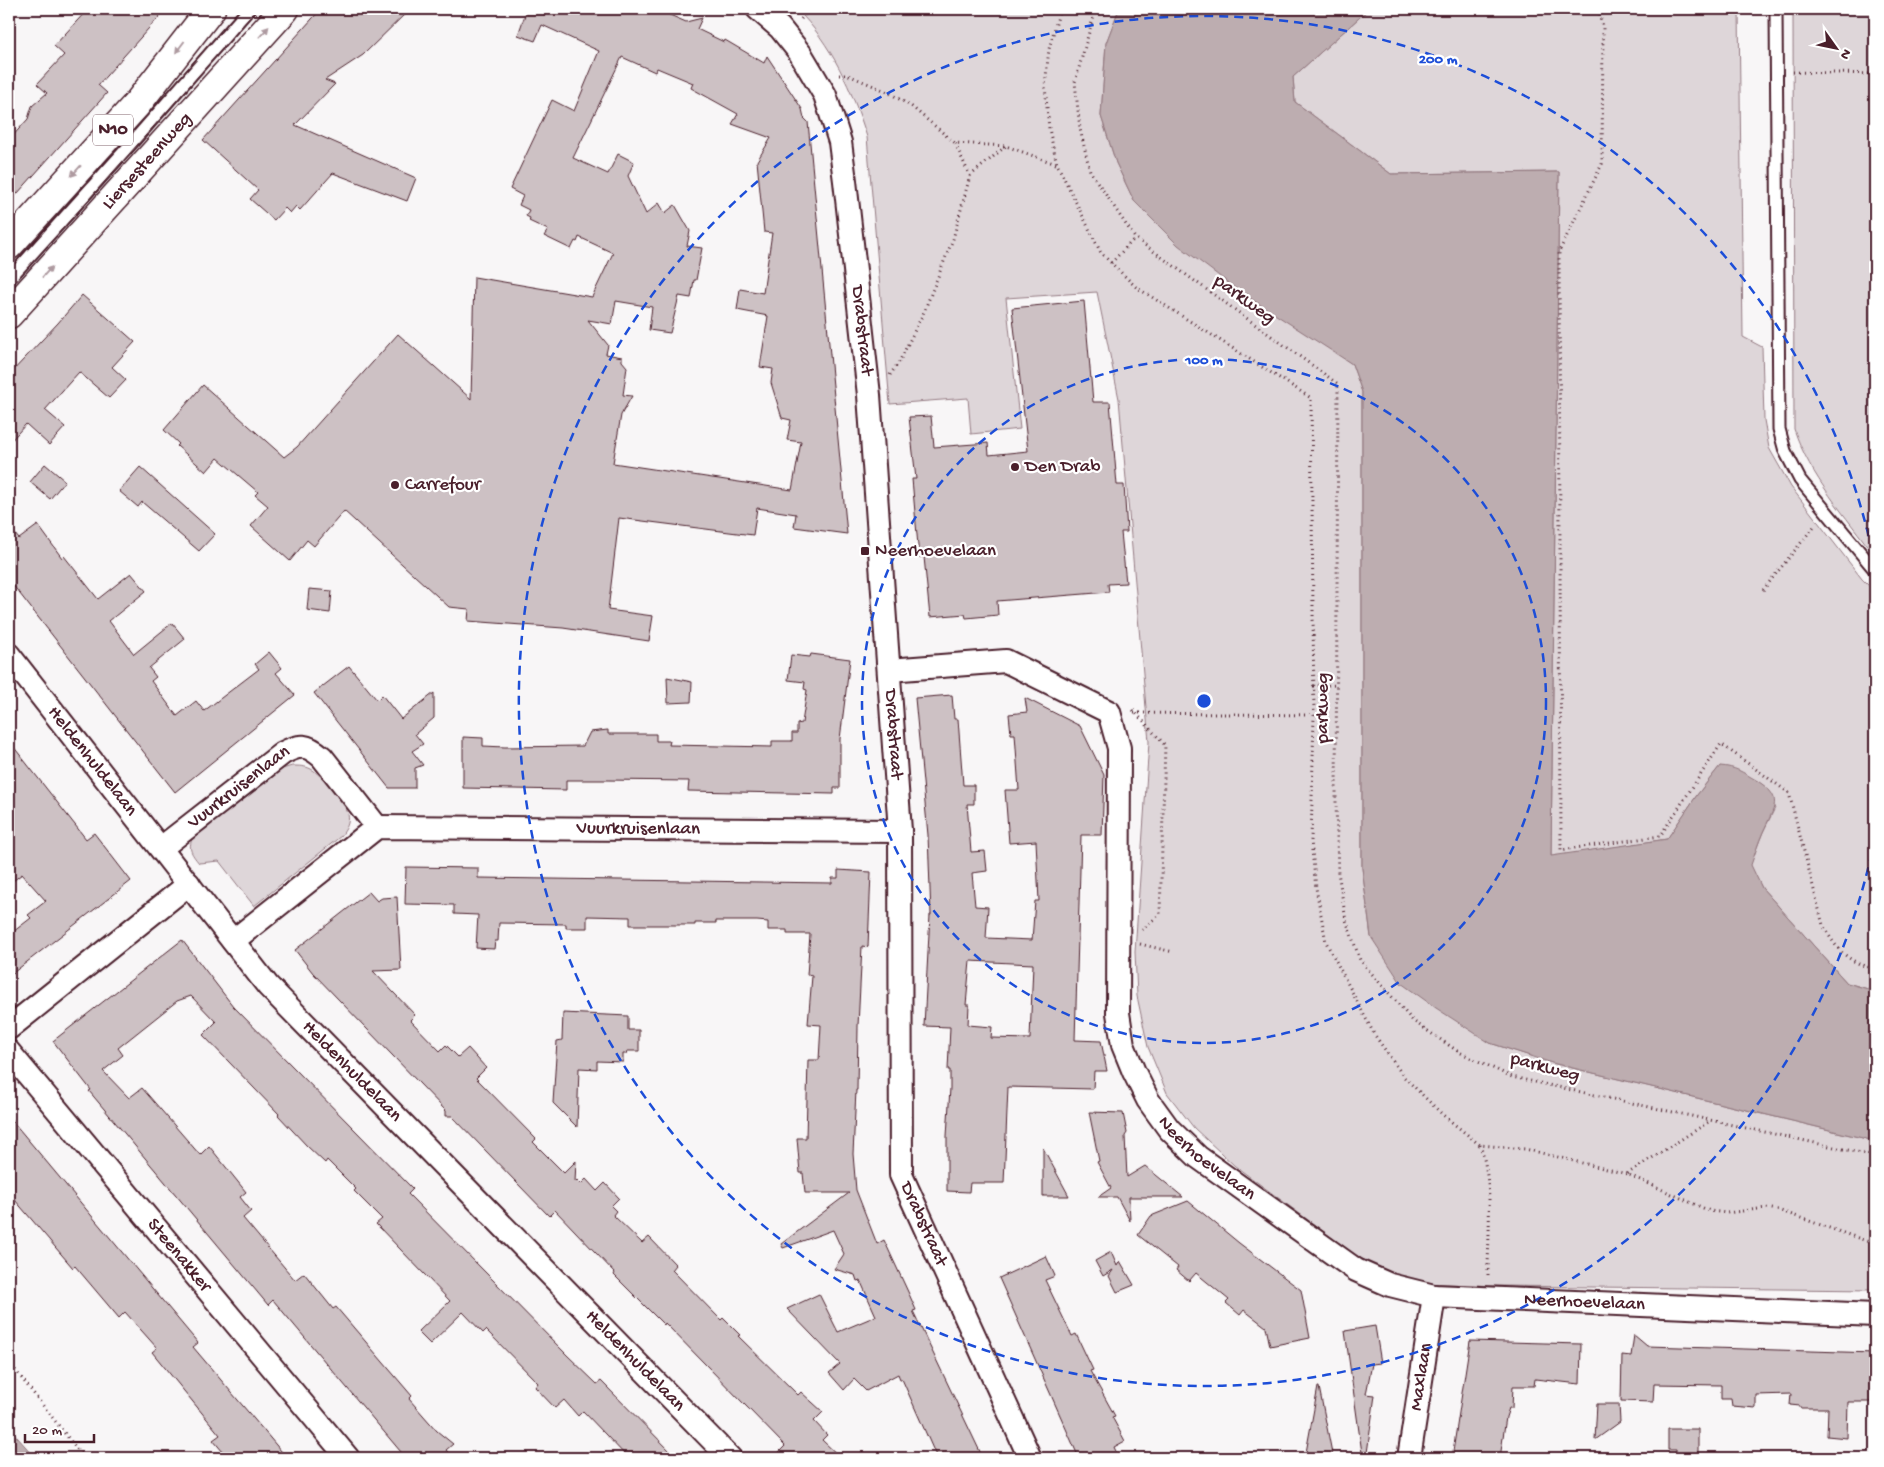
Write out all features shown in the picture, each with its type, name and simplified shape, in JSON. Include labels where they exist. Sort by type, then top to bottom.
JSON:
[{"type":"main road","name":"N10","points":[[9,245],[136,104],[211,9]]},
{"type":"main road","name":"Liersesteenweg","points":[[9,314],[285,9]]},
{"type":"street","name":"Drabstraat","points":[[758,9],[788,38],[825,95],[838,134],[845,181],[869,395],[900,831],[901,1175],[1030,1458]]},
{"type":"street","name":"Heldenhuldelaan","points":[[9,655],[268,986],[730,1458]]},
{"type":"street","points":[[889,670],[1006,661],[1108,712]]},
{"type":"street","name":"Neerhoevelaan","points":[[1108,712],[1119,748],[1124,947],[1118,1013],[1123,1045],[1148,1100],[1169,1129],[1198,1157],[1356,1270],[1390,1285],[1434,1296],[1488,1296],[1875,1314]]},
{"type":"street","name":"Vuurkruisenlaan","points":[[161,848],[283,753],[295,747],[305,746],[314,750],[322,757],[377,827],[900,831]]},
{"type":"street","points":[[233,941],[377,827]]},
{"type":"street","points":[[9,1028],[189,884]]},
{"type":"street","name":"Steenakker","points":[[9,1052],[348,1458]]},
{"type":"street","name":"Maxlaan","points":[[1409,1458],[1434,1296]]},
{"type":"lane","points":[[9,279],[249,9]]},
{"type":"lane","points":[[1776,9],[1779,429],[1785,451],[1800,480],[1875,570]]},
{"type":"path","points":[[1060,9],[1049,49],[1045,86],[1049,128],[1057,164],[1101,253],[1136,287],[1311,398],[1314,715],[1311,841],[1316,888],[1326,942],[1374,1034],[1404,1077],[1443,1115],[1480,1145],[1486,1164],[1489,1189],[1488,1296]]},
{"type":"path","name":"parkweg","points":[[1097,9],[1090,25],[1075,82],[1080,129],[1090,171],[1135,238],[1338,384],[1336,802],[1338,872],[1346,920],[1360,960],[1384,990],[1413,1021],[1460,1052],[1512,1077],[1875,1156]]},
{"type":"path","points":[[1598,9],[1603,27],[1602,164],[1559,252],[1560,850],[1660,836],[1720,744],[1788,793],[1823,925],[1832,941],[1846,958],[1875,970]]},
{"type":"path","points":[[1777,72],[1875,74]]},
{"type":"path","points":[[835,74],[848,75],[888,92],[912,107],[955,143],[970,176]]},
{"type":"path","points":[[955,143],[1006,146],[1057,164]]},
{"type":"path","points":[[869,395],[882,385],[898,362],[923,314],[953,239],[970,176],[1006,146]]},
{"type":"path","points":[[1111,263],[1135,238]]},
{"type":"path","points":[[1763,590],[1825,512]]},
{"type":"path","points":[[1313,686],[1337,685]]},
{"type":"path","points":[[1108,712],[1314,715]]},
{"type":"path","points":[[1124,947],[1160,914],[1165,745],[1136,713]]},
{"type":"path","points":[[1124,947],[1173,952]]},
{"type":"path","points":[[1628,1174],[1710,1121]]},
{"type":"path","points":[[1480,1145],[1525,1148],[1628,1174],[1710,1211],[1727,1213],[1766,1208],[1778,1210],[1875,1244]]},
{"type":"path","points":[[9,1362],[84,1458]]},
{"type":"shaded area","points":[[796,9],[1119,9],[1106,43],[1101,116],[1116,163],[1134,201],[1352,364],[1362,392],[1362,868],[1371,937],[1490,1043],[1552,1063],[1875,1141],[1875,1290],[1499,1286],[1422,1283],[1390,1275],[1354,1254],[1235,1166],[1194,1128],[1167,1093],[1148,1047],[1137,996],[1135,952],[1149,742],[1119,399],[1097,292],[1006,298],[1020,429],[971,434],[968,398],[890,404],[867,137],[848,85],[839,68],[820,37]]},
{"type":"shaded area","points":[[1119,9],[1369,9],[1293,77],[1295,102],[1391,174],[1559,172],[1551,856],[1667,839],[1697,795],[1720,766],[1739,770],[1765,786],[1771,792],[1775,803],[1751,865],[1762,888],[1847,983],[1875,991],[1875,1141],[1552,1063],[1490,1043],[1401,983],[1371,937],[1362,868],[1362,392],[1352,364],[1239,291],[1178,245],[1134,201],[1116,163],[1101,116],[1106,43]]},
{"type":"shaded area","points":[[1369,9],[1739,9],[1743,337],[1762,347],[1764,420],[1769,448],[1791,487],[1862,579],[1875,592],[1875,991],[1847,983],[1762,888],[1750,865],[1775,808],[1720,766],[1697,795],[1667,839],[1551,857],[1559,172],[1391,174],[1295,102],[1293,77]]},
{"type":"shaded area","points":[[1793,9],[1875,9],[1875,556],[1819,480],[1801,447],[1794,429]]},
{"type":"shaded area","points":[[292,766],[309,768],[321,777],[343,803],[348,814],[348,823],[341,836],[254,906],[219,861],[199,863],[192,853],[191,843],[194,835],[279,770]]},
{"type":"shaded area","points":[[9,1428],[35,1458],[17,1458],[9,1450]]},
{"type":"building","points":[[88,9],[166,9],[98,85],[107,93],[9,203],[9,140],[28,119],[32,106],[47,93],[37,84],[64,55],[54,46]]},
{"type":"building","points":[[321,9],[410,9],[363,55],[325,80],[335,84],[295,125],[416,178],[407,201],[333,173],[300,210],[296,206],[290,213],[285,208],[274,220],[250,199],[258,190],[203,140]]},
{"type":"building","points":[[527,9],[546,15],[549,9],[656,9],[686,22],[702,18],[697,29],[724,42],[725,40],[764,63],[767,56],[802,109],[804,118],[808,122],[847,534],[794,527],[796,514],[757,508],[753,535],[619,518],[608,610],[653,616],[649,641],[563,628],[468,621],[469,609],[449,607],[344,511],[314,546],[307,540],[290,561],[251,526],[268,506],[255,495],[258,492],[218,458],[206,472],[177,446],[179,444],[164,430],[203,385],[284,457],[297,447],[398,334],[471,399],[474,277],[592,297],[613,253],[579,237],[571,249],[544,236],[548,230],[529,221],[530,218],[526,216],[529,210],[519,205],[523,196],[510,189],[552,100],[574,111],[599,51],[542,25],[535,41],[518,35]],"holes":[[[622,57],[655,72],[657,68],[693,83],[691,88],[738,114],[732,124],[771,138],[757,161],[764,232],[772,233],[763,293],[740,289],[737,310],[768,316],[760,367],[773,369],[771,383],[782,418],[791,420],[787,440],[801,442],[792,490],[613,463],[621,415],[632,396],[623,395],[627,367],[622,361],[622,357],[606,354],[608,345],[588,320],[612,324],[616,301],[652,307],[649,330],[670,333],[679,296],[691,298],[702,248],[687,246],[690,231],[675,205],[665,213],[659,203],[646,214],[628,176],[634,162],[618,154],[608,174],[573,158]]]},
{"type":"building","points":[[82,295],[135,342],[112,367],[126,380],[109,398],[79,372],[45,410],[65,427],[49,445],[26,424],[9,443],[9,375]]},
{"type":"building","name":"Den Drab","points":[[1084,301],[1093,402],[1110,402],[1117,485],[1124,485],[1127,532],[1121,532],[1126,583],[1108,584],[1109,592],[997,601],[998,615],[966,618],[965,614],[930,617],[924,557],[919,557],[912,479],[916,479],[909,417],[931,416],[934,447],[988,443],[989,455],[1028,451],[1012,308]]},
{"type":"building","points":[[45,464],[65,481],[50,499],[30,482]]},
{"type":"building","points":[[140,467],[215,534],[199,551],[142,502],[138,507],[119,491]]},
{"type":"building","points":[[38,525],[62,558],[64,556],[98,599],[131,573],[146,591],[109,621],[134,654],[172,623],[185,639],[149,668],[156,677],[151,681],[177,716],[196,701],[204,711],[259,669],[255,664],[269,652],[282,668],[276,673],[295,695],[175,792],[9,580],[9,527],[19,539]]},
{"type":"building","points":[[309,589],[332,591],[330,613],[307,610]]},
{"type":"building","points":[[811,654],[850,659],[840,739],[840,788],[834,788],[834,794],[688,791],[689,781],[566,780],[566,790],[463,788],[463,737],[483,738],[483,746],[505,747],[583,746],[590,732],[608,730],[608,734],[656,734],[656,741],[670,741],[669,745],[772,747],[772,741],[792,741],[792,733],[797,733],[797,724],[802,723],[807,690],[804,689],[805,682],[788,680],[791,655],[810,657]]},
{"type":"building","points":[[349,666],[377,700],[382,695],[401,719],[434,693],[434,718],[415,734],[423,744],[412,751],[423,765],[415,768],[415,788],[389,788],[314,693]]},
{"type":"building","points":[[667,677],[692,682],[691,702],[668,703]]},
{"type":"building","points":[[952,695],[954,719],[958,719],[963,785],[974,785],[974,804],[967,804],[971,852],[985,851],[987,871],[972,873],[975,906],[988,907],[986,938],[1032,940],[1035,901],[1039,901],[1036,841],[1009,843],[1005,790],[1019,790],[1015,734],[1011,734],[1009,714],[1027,712],[1025,698],[1080,726],[1104,775],[1102,835],[1081,835],[1075,1040],[1101,1041],[1107,1071],[1094,1071],[1093,1089],[1008,1087],[1004,1183],[970,1183],[969,1192],[947,1191],[950,1027],[924,1026],[931,915],[928,835],[915,698]],"holes":[[[970,961],[1033,964],[1030,1039],[991,1038],[992,1027],[968,1025],[969,1005],[966,1005]]]},
{"type":"building","points":[[9,741],[86,839],[94,833],[131,881],[9,976],[9,935],[31,918],[28,915],[46,901],[22,874],[9,884]]},
{"type":"building","points":[[406,867],[478,868],[478,878],[832,883],[832,878],[838,878],[838,870],[871,872],[868,947],[862,946],[858,1026],[853,1154],[856,1190],[877,1244],[884,1240],[916,1310],[913,1311],[983,1458],[937,1458],[902,1379],[900,1379],[898,1374],[866,1391],[854,1379],[844,1390],[829,1373],[840,1364],[787,1309],[819,1294],[838,1332],[876,1316],[860,1280],[857,1281],[855,1275],[834,1269],[844,1254],[833,1230],[783,1248],[781,1244],[849,1193],[805,1193],[803,1173],[800,1173],[797,1138],[806,1138],[808,1060],[819,1060],[821,1025],[808,1024],[812,976],[807,975],[810,934],[787,934],[787,930],[768,930],[768,922],[757,921],[716,921],[716,923],[695,923],[695,925],[630,925],[630,917],[587,916],[587,928],[566,928],[566,924],[499,923],[498,941],[495,941],[494,949],[476,948],[478,915],[454,914],[454,905],[405,904]]},
{"type":"building","points":[[369,892],[377,901],[382,898],[397,897],[401,970],[373,971],[415,1015],[410,1020],[440,1051],[446,1045],[458,1057],[468,1048],[486,1068],[476,1078],[536,1139],[533,1142],[564,1173],[576,1161],[575,1182],[577,1180],[581,1184],[586,1179],[597,1191],[605,1183],[619,1198],[611,1206],[616,1211],[613,1215],[642,1243],[649,1237],[676,1265],[672,1270],[721,1320],[723,1318],[740,1335],[738,1336],[798,1395],[801,1392],[823,1412],[814,1421],[827,1435],[822,1440],[841,1458],[773,1458],[785,1446],[665,1323],[664,1325],[614,1275],[615,1273],[555,1210],[549,1216],[452,1116],[446,1116],[446,1111],[313,973],[295,950]]},
{"type":"building","points":[[182,940],[233,1006],[413,1189],[408,1194],[567,1355],[597,1384],[601,1381],[677,1458],[628,1458],[583,1411],[578,1416],[564,1400],[555,1408],[535,1387],[538,1383],[486,1330],[483,1333],[463,1312],[430,1344],[418,1332],[450,1301],[376,1224],[382,1219],[354,1191],[356,1189],[327,1160],[325,1163],[307,1146],[203,1035],[216,1022],[191,996],[177,1001],[118,1048],[123,1055],[103,1071],[129,1098],[142,1088],[200,1155],[209,1146],[246,1192],[240,1197],[251,1211],[243,1218],[295,1280],[304,1273],[333,1309],[336,1307],[412,1396],[409,1399],[437,1431],[453,1444],[446,1450],[453,1458],[406,1458],[273,1300],[268,1305],[89,1091],[91,1090],[53,1041]]},
{"type":"building","points":[[563,1013],[628,1016],[628,1030],[639,1030],[639,1051],[627,1051],[626,1054],[623,1054],[623,1062],[597,1061],[597,1069],[579,1068],[577,1127],[553,1103],[557,1041],[562,1040]]},
{"type":"building","points":[[1089,1112],[1123,1113],[1127,1133],[1125,1136],[1127,1177],[1145,1166],[1183,1197],[1129,1197],[1130,1221],[1117,1197],[1098,1197],[1111,1188],[1097,1162],[1099,1161]]},
{"type":"building","points":[[9,1117],[198,1343],[193,1347],[287,1458],[228,1458],[213,1440],[220,1435],[152,1352],[157,1348],[125,1312],[119,1318],[75,1266],[73,1268],[9,1193]]},
{"type":"building","points":[[1043,1148],[1069,1196],[1043,1196]]},
{"type":"building","points":[[1188,1201],[1301,1290],[1310,1338],[1270,1346],[1266,1327],[1244,1310],[1240,1315],[1226,1303],[1229,1300],[1196,1273],[1189,1281],[1176,1270],[1178,1267],[1138,1235],[1151,1216]]},
{"type":"building","points":[[1111,1252],[1117,1266],[1120,1261],[1134,1285],[1117,1292],[1109,1276],[1113,1270],[1103,1276],[1095,1261]]},
{"type":"building","points":[[1046,1256],[1055,1276],[1045,1280],[1072,1336],[1076,1334],[1093,1370],[1090,1371],[1115,1416],[1112,1417],[1125,1441],[1114,1447],[1119,1458],[1079,1458],[999,1278]]},
{"type":"building","points":[[1375,1326],[1381,1363],[1372,1364],[1366,1394],[1375,1395],[1367,1453],[1362,1453],[1345,1331]]},
{"type":"building","points":[[1634,1335],[1647,1346],[1875,1353],[1875,1402],[1848,1402],[1847,1438],[1827,1436],[1828,1408],[1800,1408],[1800,1406],[1790,1405],[1791,1394],[1756,1395],[1756,1408],[1732,1406],[1731,1399],[1721,1399],[1721,1385],[1654,1384],[1653,1402],[1621,1401],[1622,1355],[1631,1356]]},
{"type":"building","points":[[1470,1341],[1581,1344],[1580,1384],[1535,1379],[1534,1386],[1513,1386],[1512,1408],[1509,1408],[1506,1417],[1500,1458],[1452,1458]]},
{"type":"building","points":[[1319,1387],[1333,1458],[1305,1458]]},
{"type":"building","points":[[1597,1404],[1619,1404],[1620,1422],[1595,1440]]},
{"type":"building","points":[[1668,1429],[1698,1429],[1698,1458],[1676,1458],[1676,1450],[1668,1450]]},
{"type":"tram line","points":[[9,270],[240,9]]},
{"type":"tram line","points":[[9,289],[258,9]]},
{"type":"place","name":"Den Drab","points":[[1015,467]]},
{"type":"place","name":"Carrefour","points":[[395,485]]},
{"type":"place","name":"Neerhoevelaan","points":[[865,551]]}]
